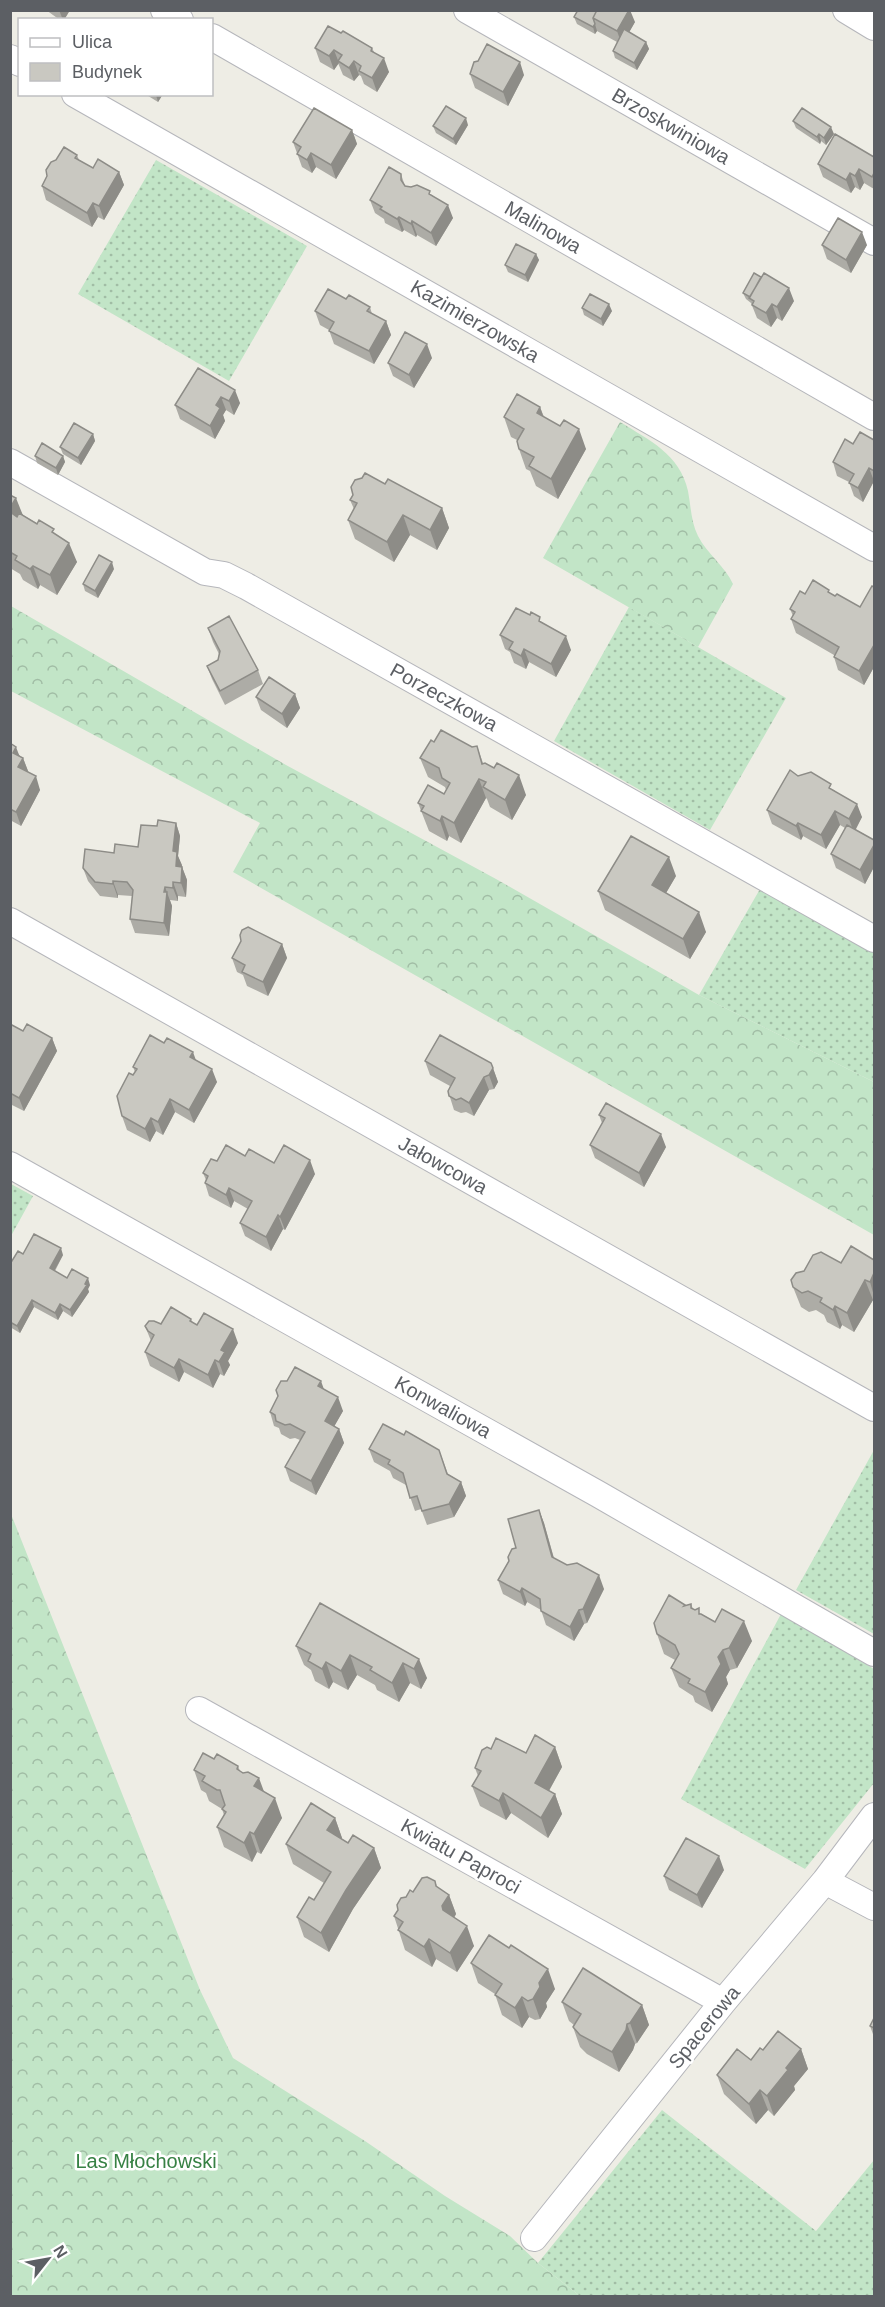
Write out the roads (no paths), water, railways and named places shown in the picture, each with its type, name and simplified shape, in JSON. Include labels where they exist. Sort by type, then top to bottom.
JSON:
[{"type":"street","points":[[164,10],[177,18]]},
{"type":"street","name":"Brzoskwiniowa","points":[[467,10],[874,242]]},
{"type":"street","points":[[846,10],[874,27]]},
{"type":"street","name":"Malinowa","points":[[213,39],[874,417]]},
{"type":"street","name":"Kazimierzowska","points":[[79,96],[874,548]]},
{"type":"street","name":"Porzeczkowa","points":[[10,462],[205,572],[224,575],[246,586],[874,939]]},
{"type":"street","name":"Jałowcowa","points":[[10,921],[874,1408]]},
{"type":"street","name":"Konwaliowa","points":[[10,1165],[598,1494],[874,1653]]},
{"type":"street","name":"Kwiatu Paproci","points":[[199,1710],[723,2002]]},
{"type":"street","name":"Spacerowa","points":[[534,2238],[723,2002],[825,1881],[874,1816]]},
{"type":"street","points":[[825,1881],[874,1907]]},
{"type":"park label","name":"Las Młochowski","points":[[146,2161]]}]
